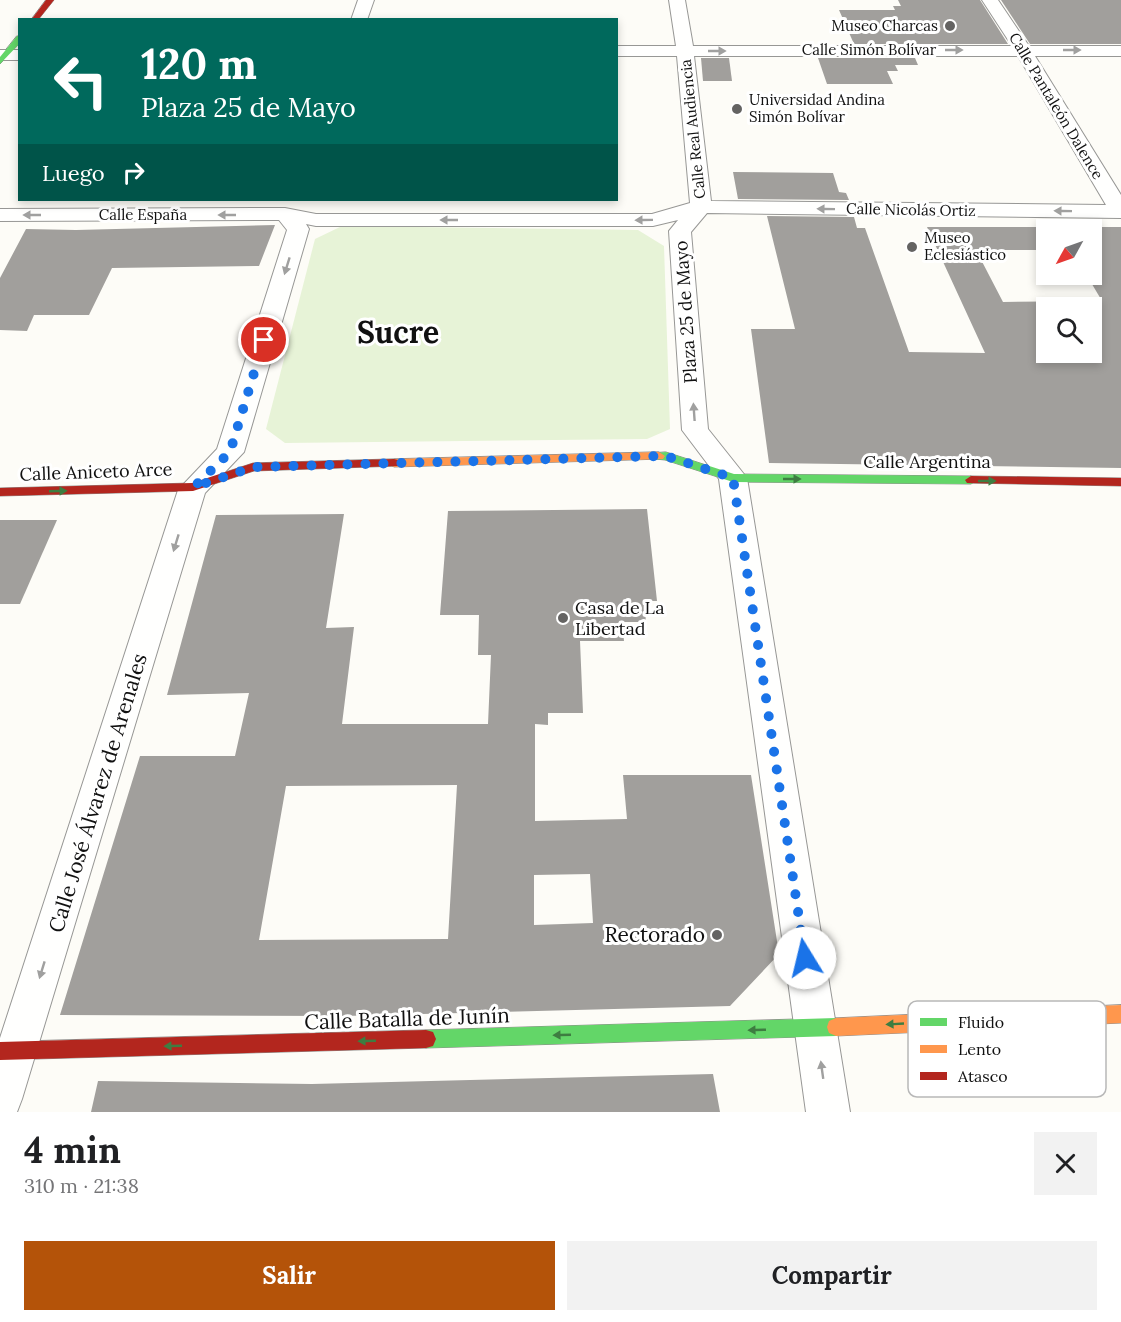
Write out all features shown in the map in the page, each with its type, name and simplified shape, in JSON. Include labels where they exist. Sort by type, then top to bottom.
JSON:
[{"type":"main road","points":[[36,18],[50,0]]},
{"type":"main road","points":[[6,57],[18,41]]},
{"type":"main road","points":[[194,487],[254,467],[666,456],[733,478]]},
{"type":"main road","name":"Calle Argentina","points":[[733,478],[1121,482]]},
{"type":"main road","name":"Calle Aniceto Arce","points":[[0,492],[194,487]]},
{"type":"main road","name":"Calle Batalla de Junín","points":[[1106,1015],[1121,1014]]},
{"type":"main road","name":"Calle Batalla de Junín","points":[[9,1051],[908,1024]]},
{"type":"street","points":[[360,18],[366,0]]},
{"type":"street","name":"Calle Real Audiencia","points":[[677,0],[686,51],[700,207]]},
{"type":"street","name":"Calle Pantaleón Dalence","points":[[990,0],[1121,212]]},
{"type":"street","name":"Calle Simón Bolívar","points":[[618,51],[1121,51]]},
{"type":"street","points":[[194,487],[230,452],[298,229],[288,207]]},
{"type":"street","name":"Plaza 25 de Mayo","points":[[288,207],[316,220],[653,220],[700,207]]},
{"type":"street","name":"Calle España","points":[[0,215],[288,207]]},
{"type":"street","name":"Calle Nicolás Ortiz","points":[[700,207],[1121,212]]},
{"type":"street","name":"Plaza 25 de Mayo","points":[[700,207],[680,231],[695,430],[733,478]]},
{"type":"street","points":[[733,478],[828,1112]]},
{"type":"street","name":"Calle José Álvarez de Arenales","points":[[0,1099],[9,1051],[194,487]]},
{"type":"green space","points":[[342,226],[638,230],[664,246],[670,429],[647,439],[285,443],[266,429],[315,239]]},
{"type":"building","points":[[898,0],[980,0],[1008,44],[854,44],[839,10],[895,10],[893,6],[901,6]]},
{"type":"building","points":[[1001,0],[1121,0],[1121,44],[1030,44]]},
{"type":"building","points":[[701,58],[729,58],[732,81],[703,81]]},
{"type":"building","points":[[818,58],[915,58],[918,65],[895,65],[898,71],[887,71],[893,84],[827,84]]},
{"type":"building","points":[[733,172],[833,173],[839,192],[846,193],[849,200],[738,199]]},
{"type":"building","points":[[767,216],[854,217],[857,228],[865,228],[909,352],[985,353],[927,227],[1036,227],[1036,250],[976,250],[1003,302],[1036,302],[1036,363],[1102,363],[1102,297],[1100,297],[1093,285],[1102,285],[1102,227],[1121,227],[1121,468],[769,463],[751,329],[795,329]]},
{"type":"building","points":[[275,225],[259,266],[112,268],[89,315],[34,315],[27,331],[0,330],[0,278],[26,229],[76,230]]},
{"type":"building","points":[[647,509],[657,601],[644,601],[646,622],[622,622],[624,641],[580,641],[583,713],[548,713],[548,725],[535,724],[535,821],[627,819],[623,775],[751,775],[779,954],[730,1006],[344,1016],[60,1015],[140,756],[235,756],[249,693],[167,695],[216,515],[344,514],[326,628],[354,627],[342,724],[488,724],[491,655],[478,655],[479,615],[440,615],[448,511]],"holes":[[[457,785],[448,939],[259,940],[286,786]],[[590,874],[593,923],[534,925],[534,875]]]},
{"type":"building","points":[[0,520],[57,520],[20,604],[0,604]]},
{"type":"building","points":[[713,1074],[720,1112],[91,1112],[98,1081],[312,1084]]},
{"type":"traffic: fast","points":[[0,62],[18,40]]},
{"type":"traffic: fast","points":[[659,456],[666,456],[733,478],[971,480]]},
{"type":"traffic: fast","points":[[426,1039],[836,1027]]},
{"type":"traffic: slow","points":[[394,463],[659,456]]},
{"type":"traffic: slow","points":[[1106,1015],[1121,1014]]},
{"type":"traffic: slow","points":[[836,1027],[908,1024]]},
{"type":"traffic: jam","points":[[36,18],[50,0]]},
{"type":"traffic: jam","points":[[0,492],[193,487],[253,467],[394,463]]},
{"type":"traffic: jam","points":[[971,480],[1121,482]]},
{"type":"traffic: jam","points":[[0,1051],[426,1039]]},
{"type":"place","name":"Museo Charcas","points":[[950,26]]},
{"type":"place","name":"Universidad Andina Simón Bolívar","points":[[737,109]]},
{"type":"place","name":"Museo Eclesiástico","points":[[912,247]]},
{"type":"place","name":"Casa de La Libertad","points":[[563,618]]},
{"type":"place","name":"Rectorado","points":[[717,935]]},
{"type":"district","name":"Sucre","points":[[398,333]]},
{"type":"route","points":[[264,340],[230,452],[194,487],[254,467],[666,456],[733,478],[805,958]]}]
